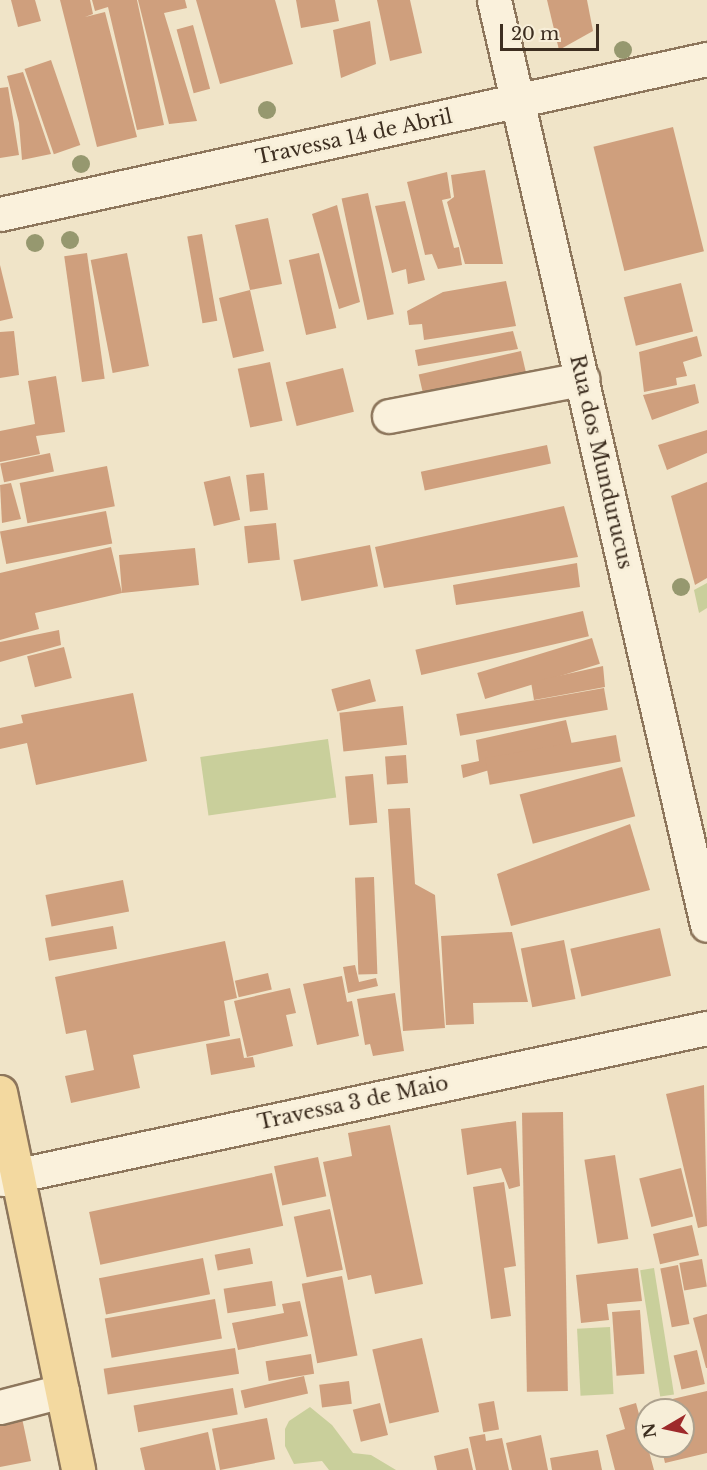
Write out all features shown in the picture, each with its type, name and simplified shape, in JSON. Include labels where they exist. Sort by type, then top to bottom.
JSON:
[{"type":"main road","points":[[0,1092],[9,1177],[62,1391],[78,1470]]},
{"type":"street","name":"Rua dos Mundurucus","points":[[494,0],[707,925]]},
{"type":"street","name":"Travessa 14 de Abril","points":[[0,214],[707,59]]},
{"type":"street","points":[[389,416],[582,379]]},
{"type":"street","name":"Travessa 3 de Maio","points":[[9,1177],[707,1028]]},
{"type":"street","points":[[0,1407],[62,1391]]},
{"type":"green space","points":[[707,583],[707,608],[699,613],[694,590]]},
{"type":"green space","points":[[328,739],[336,797],[208,815],[200,757]]},
{"type":"green space","points":[[654,1268],[674,1394],[660,1397],[640,1270]]},
{"type":"green space","points":[[610,1327],[614,1394],[581,1396],[577,1329]]},
{"type":"green space","points":[[310,1407],[332,1425],[353,1453],[371,1455],[396,1470],[329,1470],[322,1461],[294,1464],[285,1446],[285,1429],[289,1421]]},
{"type":"building","points":[[11,0],[35,0],[41,21],[18,27]]},
{"type":"building","points":[[60,0],[90,0],[93,14],[85,17],[105,12],[137,137],[97,147]]},
{"type":"building","points":[[92,0],[137,0],[164,125],[137,130],[108,7],[95,11]]},
{"type":"building","points":[[138,0],[185,0],[187,8],[164,13],[197,121],[169,124]]},
{"type":"building","points":[[196,0],[275,0],[293,64],[220,84]]},
{"type":"building","points":[[296,0],[335,0],[339,21],[301,28]]},
{"type":"building","points":[[377,0],[410,0],[422,53],[390,61]]},
{"type":"building","points":[[547,0],[587,0],[593,31],[559,50]]},
{"type":"building","points":[[370,21],[376,64],[341,78],[333,30]]},
{"type":"building","points":[[193,25],[210,89],[194,93],[177,29]]},
{"type":"building","points":[[51,60],[80,145],[54,154],[25,69]]},
{"type":"building","points":[[23,72],[51,154],[22,160],[19,123],[7,76]]},
{"type":"building","points":[[8,87],[19,155],[0,158],[0,88]]},
{"type":"building","points":[[673,127],[704,251],[624,271],[593,147]]},
{"type":"building","points":[[485,170],[503,264],[465,264],[447,202],[454,197],[451,175]]},
{"type":"building","points":[[447,172],[451,198],[442,200],[454,248],[459,247],[462,265],[438,269],[432,254],[425,255],[407,182]]},
{"type":"building","points":[[368,193],[394,314],[367,320],[342,199]]},
{"type":"building","points":[[405,201],[425,280],[408,284],[406,269],[392,273],[375,206]]},
{"type":"building","points":[[337,205],[360,302],[339,309],[312,214]]},
{"type":"building","points":[[268,218],[282,284],[250,290],[235,225]]},
{"type":"building","points":[[202,234],[217,321],[203,323],[187,237]]},
{"type":"building","points":[[87,253],[105,379],[82,382],[64,256]]},
{"type":"building","points":[[127,253],[149,366],[113,373],[91,260]]},
{"type":"building","points":[[319,253],[336,328],[306,335],[289,260]]},
{"type":"building","points":[[0,265],[13,318],[0,321]]},
{"type":"building","points":[[506,281],[516,326],[424,340],[422,324],[409,325],[407,311],[443,292]]},
{"type":"building","points":[[681,283],[693,332],[636,346],[624,297]]},
{"type":"building","points":[[250,290],[264,351],[233,358],[219,298]]},
{"type":"building","points":[[14,331],[19,375],[0,378],[0,332]]},
{"type":"building","points":[[513,331],[518,349],[418,366],[415,350]]},
{"type":"building","points":[[697,336],[702,356],[683,362],[687,376],[676,378],[677,385],[644,392],[639,352]]},
{"type":"building","points":[[521,351],[527,378],[425,402],[419,375]]},
{"type":"building","points":[[270,362],[282,421],[250,428],[238,369]]},
{"type":"building","points":[[343,368],[354,412],[297,426],[286,382]]},
{"type":"building","points":[[56,376],[65,432],[36,436],[40,454],[0,462],[0,431],[35,424],[28,381]]},
{"type":"building","points":[[695,384],[699,403],[652,420],[643,395]]},
{"type":"building","points":[[707,430],[707,453],[667,470],[658,445]]},
{"type":"building","points":[[547,445],[551,464],[425,490],[421,472]]},
{"type":"building","points":[[50,453],[54,472],[4,482],[0,464]]},
{"type":"building","points":[[107,466],[115,506],[27,523],[20,483]]},
{"type":"building","points":[[264,473],[268,510],[250,512],[246,475]]},
{"type":"building","points":[[230,476],[240,520],[214,526],[204,482]]},
{"type":"building","points":[[707,482],[707,578],[695,585],[671,496]]},
{"type":"building","points":[[11,483],[21,519],[2,523],[0,485]]},
{"type":"building","points":[[564,506],[578,557],[384,588],[375,547]]},
{"type":"building","points":[[106,511],[112,543],[6,564],[0,532]]},
{"type":"building","points":[[276,523],[280,560],[248,563],[244,526]]},
{"type":"building","points":[[370,545],[378,586],[301,601],[293,560]]},
{"type":"building","points":[[111,547],[122,593],[35,613],[39,629],[0,640],[0,573]]},
{"type":"building","points":[[195,548],[199,585],[122,593],[119,555]]},
{"type":"building","points":[[577,563],[580,587],[456,605],[453,585]]},
{"type":"building","points":[[583,611],[589,636],[421,675],[415,650]]},
{"type":"building","points":[[59,630],[61,645],[0,662],[0,642]]},
{"type":"building","points":[[592,638],[600,664],[485,699],[477,673]]},
{"type":"building","points":[[64,647],[72,678],[35,687],[27,656]]},
{"type":"building","points":[[603,666],[605,687],[534,700],[531,682]]},
{"type":"building","points":[[370,679],[376,701],[337,712],[331,689]]},
{"type":"building","points":[[604,688],[608,710],[460,736],[456,714]]},
{"type":"building","points":[[133,693],[147,761],[36,785],[27,743],[0,749],[0,728],[23,723],[21,715]]},
{"type":"building","points":[[403,706],[407,745],[343,751],[339,713]]},
{"type":"building","points":[[566,720],[572,745],[463,778],[461,765],[479,761],[476,740]]},
{"type":"building","points":[[616,735],[621,762],[490,785],[485,758]]},
{"type":"building","points":[[406,755],[408,783],[387,784],[385,756]]},
{"type":"building","points":[[622,767],[635,816],[533,844],[520,794]]},
{"type":"building","points":[[373,774],[377,823],[349,825],[345,776]]},
{"type":"building","points":[[410,808],[415,884],[435,895],[445,1028],[403,1031],[388,809]]},
{"type":"building","points":[[630,824],[650,890],[511,926],[497,874]]},
{"type":"building","points":[[374,877],[377,974],[358,975],[355,878]]},
{"type":"building","points":[[123,880],[129,911],[52,926],[45,895]]},
{"type":"building","points":[[113,926],[117,949],[49,961],[45,938]]},
{"type":"building","points":[[660,928],[671,976],[581,996],[570,949]]},
{"type":"building","points":[[512,932],[528,1002],[473,1003],[474,1024],[446,1025],[441,936]]},
{"type":"building","points":[[564,940],[575,999],[532,1007],[521,948]]},
{"type":"building","points":[[225,941],[237,998],[224,1001],[230,1036],[133,1055],[140,1088],[71,1103],[65,1076],[94,1070],[86,1030],[66,1034],[55,977]]},
{"type":"building","points":[[355,965],[359,982],[376,978],[378,986],[348,993],[343,967]]},
{"type":"building","points":[[268,973],[272,990],[239,997],[235,981]]},
{"type":"building","points":[[342,976],[347,1002],[352,1001],[359,1036],[317,1045],[303,984]]},
{"type":"building","points":[[290,988],[296,1013],[286,1015],[293,1046],[247,1057],[234,1001]]},
{"type":"building","points":[[395,993],[404,1051],[373,1056],[370,1044],[365,1045],[357,999]]},
{"type":"building","points":[[240,1038],[244,1058],[253,1057],[255,1067],[211,1075],[206,1044]]},
{"type":"building","points":[[704,1085],[707,1226],[698,1228],[666,1094]]},
{"type":"building","points":[[563,1112],[568,1391],[527,1392],[522,1113]]},
{"type":"building","points":[[516,1121],[520,1186],[509,1189],[501,1168],[467,1175],[461,1129]]},
{"type":"building","points":[[390,1125],[423,1284],[375,1294],[371,1275],[348,1280],[323,1162],[352,1156],[348,1133]]},
{"type":"building","points":[[615,1155],[628,1239],[598,1244],[584,1160]]},
{"type":"building","points":[[318,1157],[326,1196],[282,1205],[274,1166]]},
{"type":"building","points":[[681,1168],[693,1217],[651,1227],[639,1178]]},
{"type":"building","points":[[272,1173],[283,1226],[100,1265],[89,1212]]},
{"type":"building","points":[[504,1182],[516,1266],[504,1268],[511,1316],[491,1319],[473,1187]]},
{"type":"building","points":[[330,1209],[343,1270],[307,1277],[294,1217]]},
{"type":"building","points":[[692,1225],[699,1255],[660,1264],[653,1234]]},
{"type":"building","points":[[250,1248],[253,1264],[218,1271],[215,1255]]},
{"type":"building","points":[[203,1258],[210,1294],[106,1315],[99,1278]]},
{"type":"building","points":[[702,1259],[707,1287],[684,1291],[679,1263]]},
{"type":"building","points":[[678,1265],[689,1324],[672,1327],[660,1268]]},
{"type":"building","points":[[638,1268],[642,1301],[607,1304],[609,1320],[581,1323],[576,1275]]},
{"type":"building","points":[[342,1276],[357,1356],[317,1363],[302,1284]]},
{"type":"building","points":[[272,1281],[276,1306],[228,1313],[224,1289]]},
{"type":"building","points":[[215,1299],[222,1338],[112,1358],[105,1318]]},
{"type":"building","points":[[300,1301],[308,1336],[238,1350],[232,1323],[284,1313],[282,1304]]},
{"type":"building","points":[[640,1310],[644,1374],[617,1376],[612,1312]]},
{"type":"building","points":[[707,1314],[707,1368],[706,1368],[693,1318]]},
{"type":"building","points":[[422,1338],[439,1412],[389,1424],[372,1349]]},
{"type":"building","points":[[235,1348],[239,1374],[108,1394],[104,1369]]},
{"type":"building","points":[[697,1350],[705,1384],[681,1390],[674,1355]]},
{"type":"building","points":[[311,1354],[314,1374],[269,1381],[266,1361]]},
{"type":"building","points":[[304,1376],[308,1394],[245,1408],[241,1391]]},
{"type":"building","points":[[349,1381],[352,1404],[322,1407],[319,1385]]},
{"type":"building","points":[[233,1388],[238,1415],[138,1432],[134,1406]]},
{"type":"building","points":[[707,1391],[707,1453],[695,1456],[695,1398],[677,1398]]},
{"type":"building","points":[[494,1401],[499,1430],[483,1432],[478,1404]]},
{"type":"building","points":[[380,1403],[388,1435],[361,1442],[353,1410]]},
{"type":"building","points":[[635,1403],[635,1458],[651,1458],[654,1470],[615,1470],[606,1435],[625,1429],[619,1408]]},
{"type":"building","points":[[22,1418],[31,1461],[0,1467],[0,1423]]},
{"type":"building","points":[[267,1418],[275,1459],[220,1470],[212,1429]]},
{"type":"building","points":[[208,1432],[216,1470],[145,1470],[140,1448]]},
{"type":"building","points":[[485,1434],[486,1441],[502,1438],[509,1470],[476,1470],[469,1437]]},
{"type":"building","points":[[541,1435],[548,1470],[512,1470],[506,1443]]},
{"type":"building","points":[[468,1448],[473,1470],[437,1470],[434,1456]]},
{"type":"building","points":[[598,1450],[602,1470],[552,1470],[550,1458]]},
{"type":"building","points":[[664,1458],[686,1458],[665,1463]]}]
